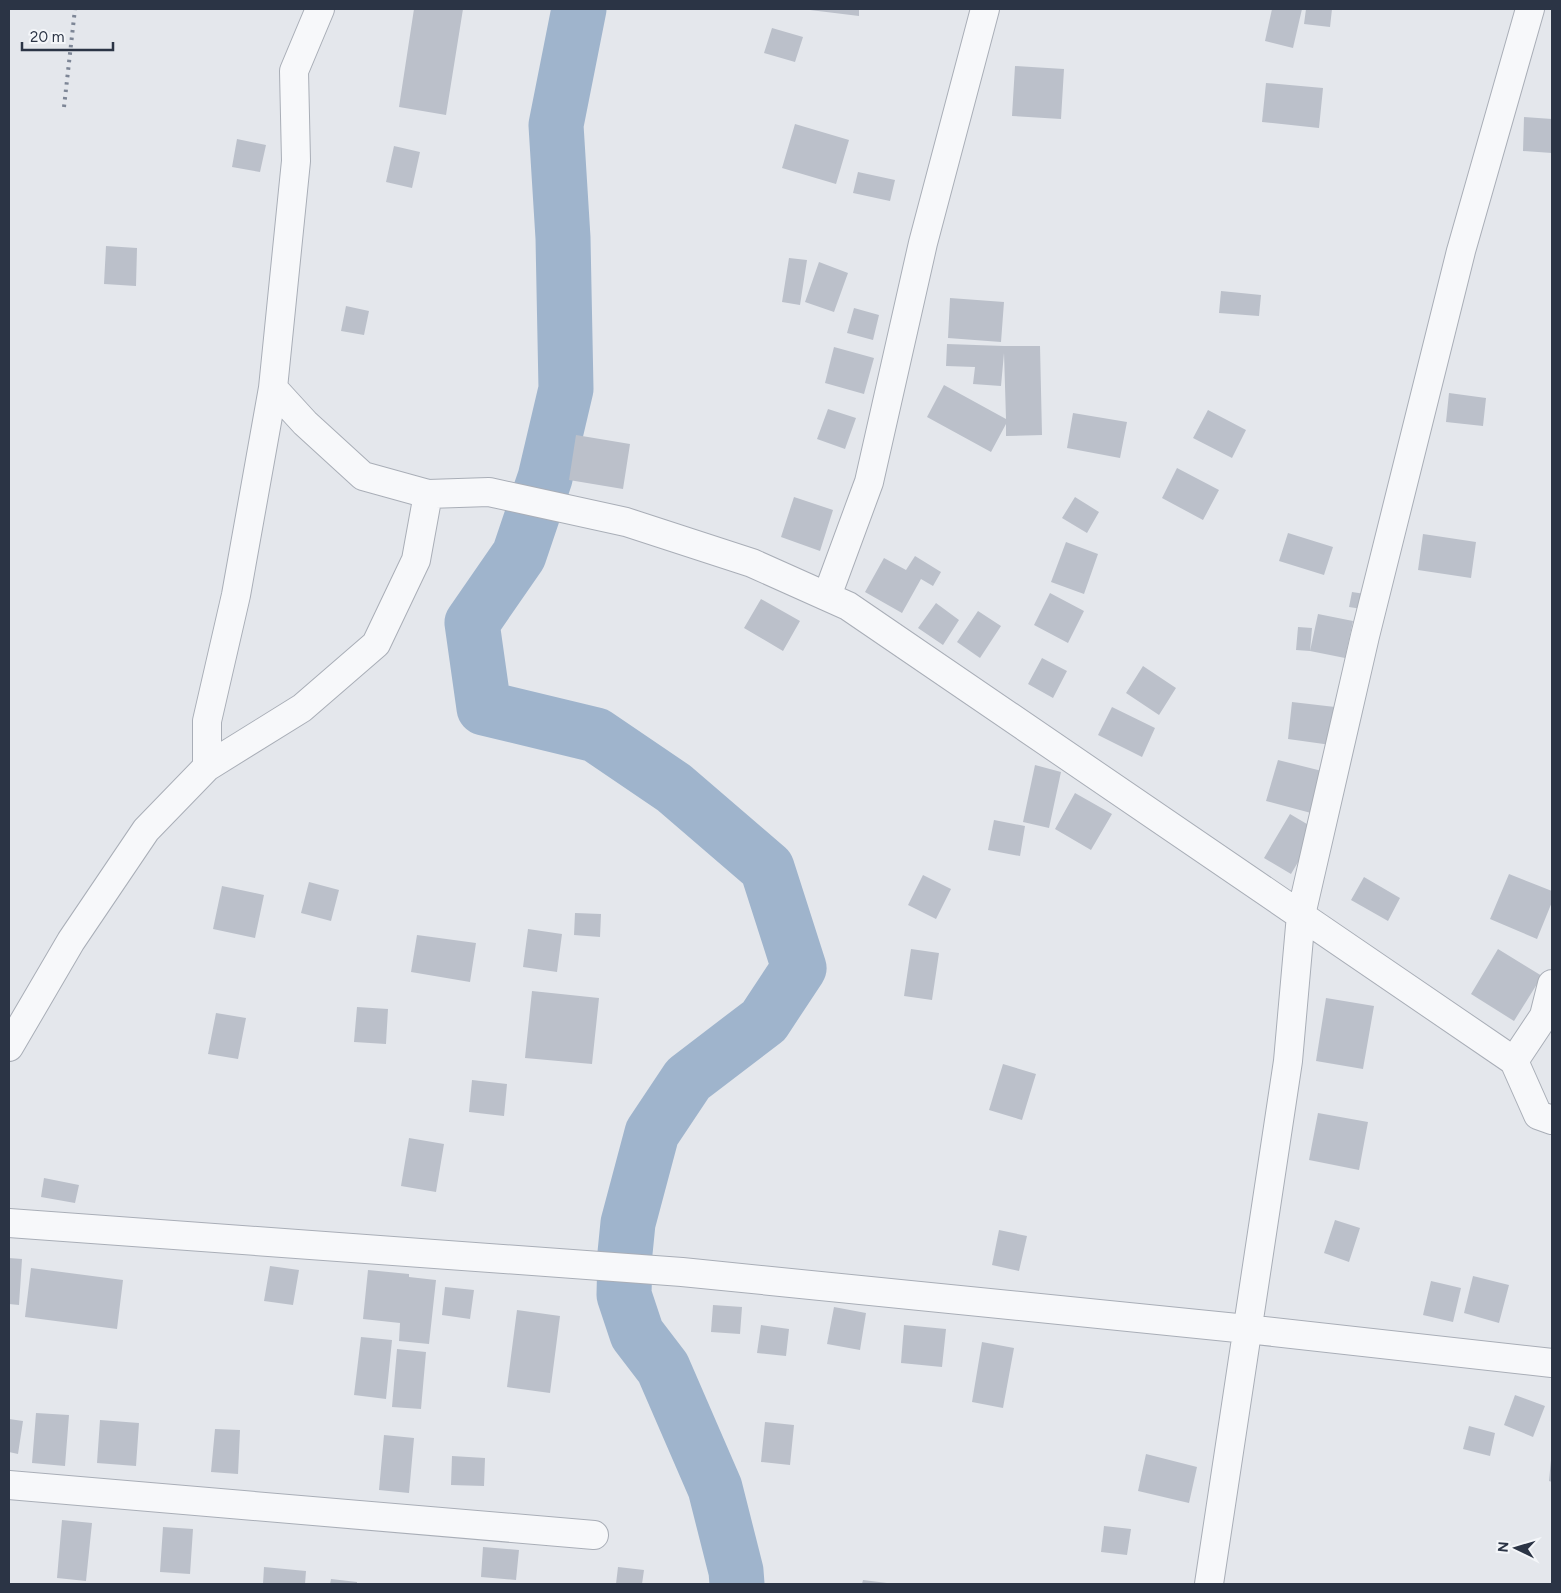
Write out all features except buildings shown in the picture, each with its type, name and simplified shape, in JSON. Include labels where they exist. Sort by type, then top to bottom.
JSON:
[{"type":"street","points":[[207,767],[207,721],[236,595],[273,388],[296,162],[294,71],[320,9]]},
{"type":"street","points":[[827,596],[869,482],[923,244],[985,9]]},
{"type":"street","points":[[1209,1584],[1288,1061],[1301,915],[1365,636],[1461,251],[1530,9]]},
{"type":"street","points":[[273,388],[305,423],[363,476],[428,494],[489,492],[626,522],[752,562],[848,606],[1514,1061],[1538,1115],[1552,1120]]},
{"type":"street","points":[[9,1047],[71,941],[146,830],[207,767],[302,708],[376,644],[416,560],[428,494]]},
{"type":"street","points":[[1514,1061],[1544,1016],[1552,984]]},
{"type":"street","points":[[9,1223],[682,1272],[1247,1329],[1552,1363]]},
{"type":"street","points":[[9,1485],[594,1535]]},
{"type":"waterway","points":[[579,9],[556,125],[563,238],[566,389],[545,478],[519,555],[472,623],[484,708],[596,735],[674,788],[767,868],[799,968],[764,1021],[688,1079],[652,1133],[628,1223],[624,1295],[637,1334],[663,1368],[715,1488],[736,1571],[737,1584]]},
{"type":"railway","points":[[64,107],[75,9]]}]
